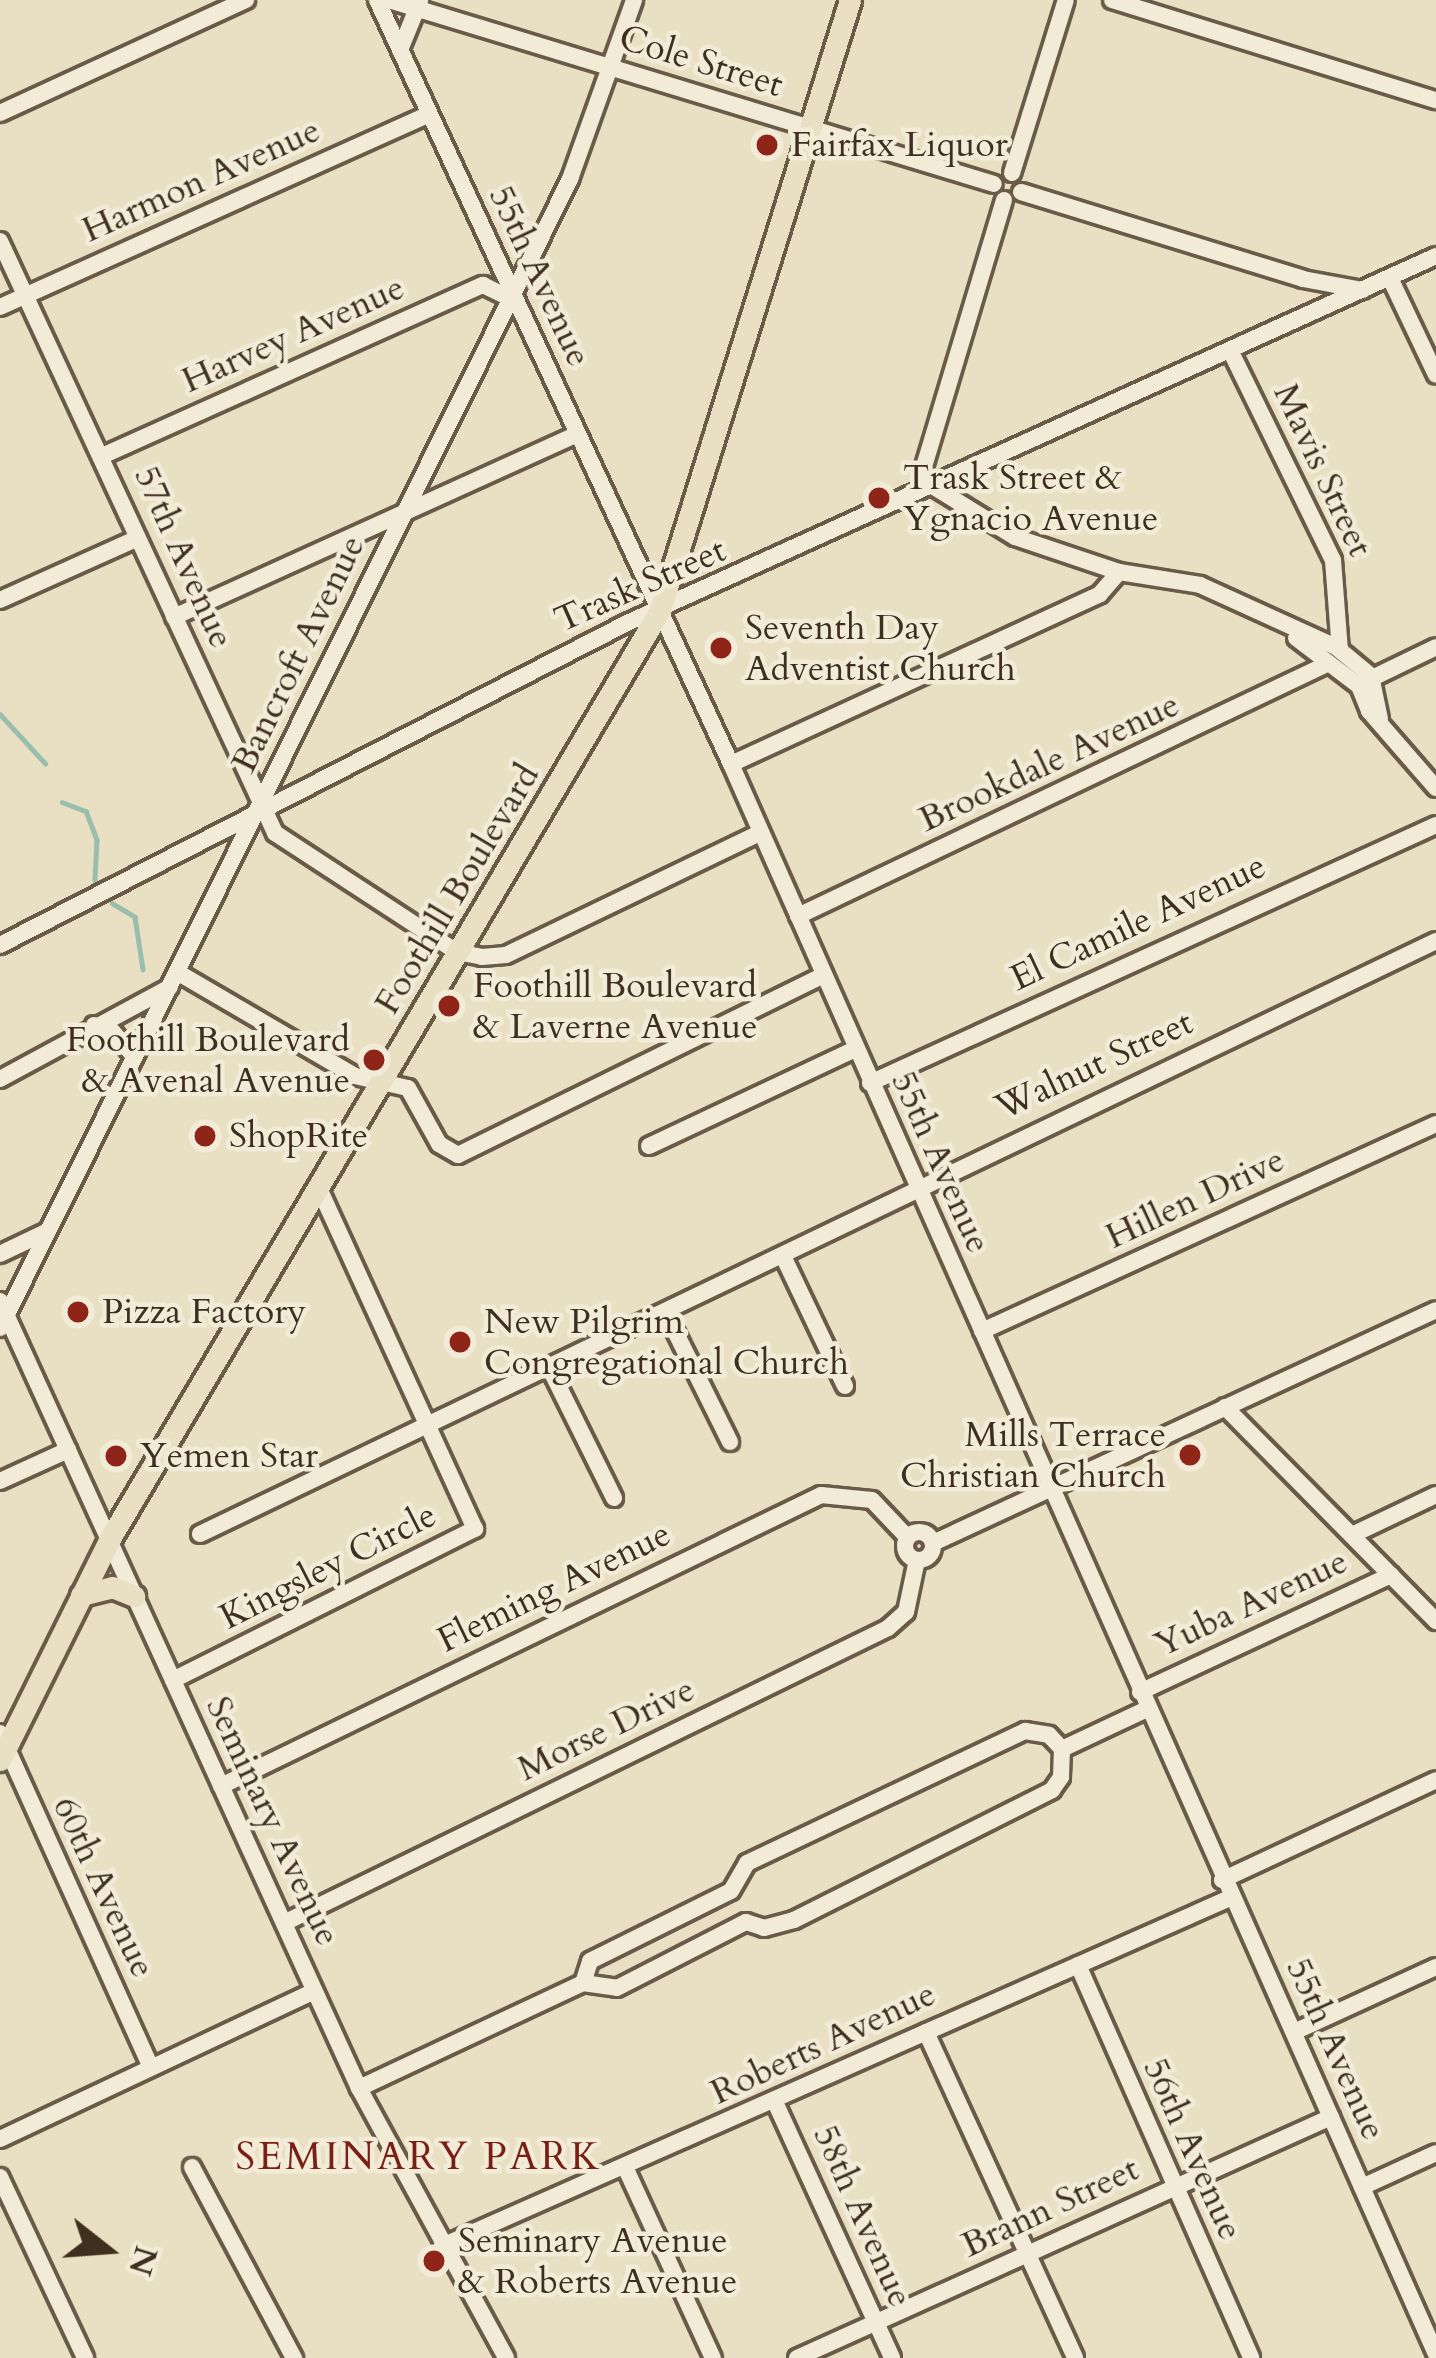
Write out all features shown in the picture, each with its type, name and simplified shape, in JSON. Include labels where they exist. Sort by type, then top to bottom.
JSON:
[{"type":"main road","name":"Foothill Boulevard","points":[[2,1747],[109,1540],[660,610],[850,0]]},
{"type":"main road","points":[[81,1595],[112,1586],[134,1596]]},
{"type":"street","points":[[0,113],[246,0]]},
{"type":"street","name":"55th Avenue","points":[[377,0],[510,298],[731,764],[914,1189],[982,1331],[1436,2354]]},
{"type":"street","name":"Cole Street","points":[[389,0],[419,5],[1006,192],[1318,283]]},
{"type":"street","name":"Bancroft Avenue","points":[[2,1315],[51,1228],[510,298],[612,69],[634,0]]},
{"type":"street","points":[[1066,0],[923,470],[934,487],[1016,537],[1119,572],[1200,585],[1331,655],[1365,681],[1380,718],[1436,788]]},
{"type":"street","points":[[1112,0],[1436,100]]},
{"type":"street","points":[[400,50],[419,5]]},
{"type":"street","name":"Harmon Avenue","points":[[0,307],[429,114]]},
{"type":"street","name":"57th Avenue","points":[[0,241],[275,833],[458,952]]},
{"type":"street","name":"Trask Street","points":[[0,945],[260,805],[660,610],[1436,256]]},
{"type":"street","points":[[1390,278],[1436,375]]},
{"type":"street","points":[[1321,310],[1318,283],[1363,290]]},
{"type":"street","name":"Harvey Avenue","points":[[102,456],[483,285],[510,298]]},
{"type":"street","name":"Mavis Street","points":[[1230,350],[1333,560],[1341,622],[1331,655]]},
{"type":"street","points":[[174,617],[575,435]]},
{"type":"street","points":[[0,600],[138,538]]},
{"type":"street","points":[[731,764],[1100,594],[1119,572]]},
{"type":"street","points":[[1365,681],[1436,646]]},
{"type":"street","name":"Brookdale Avenue","points":[[798,916],[1331,655]]},
{"type":"street","name":"El Camile Avenue","points":[[869,1083],[1429,826]]},
{"type":"street","points":[[458,952],[506,955],[760,833]]},
{"type":"street","name":"Walnut Street","points":[[200,1534],[1436,941]]},
{"type":"street","points":[[0,1079],[174,980],[355,1076],[408,1088],[439,1144],[458,1155],[824,975]]},
{"type":"street","points":[[94,1025],[113,1032],[135,1057]]},
{"type":"street","points":[[649,1146],[855,1049]]},
{"type":"street","name":"Hillen Drive","points":[[982,1331],[1436,1124]]},
{"type":"street","points":[[319,1188],[432,1423]]},
{"type":"street","points":[[0,1254],[26,1248],[51,1228]]},
{"type":"street","points":[[783,1256],[845,1386]]},
{"type":"street","points":[[933,1543],[920,1532],[908,1538],[907,1552],[917,1560],[928,1557],[933,1543],[1436,1310]]},
{"type":"street","points":[[666,1313],[730,1442]]},
{"type":"street","name":"Seminary Avenue","points":[[2,1315],[359,2089],[506,2358]]},
{"type":"street","points":[[550,1369],[614,1498]]},
{"type":"street","points":[[1225,1407],[1436,1621]]},
{"type":"street","name":"Kingsley Circle","points":[[172,1680],[475,1529],[432,1423]]},
{"type":"street","points":[[0,1481],[68,1450]]},
{"type":"street","name":"Fleming Avenue","points":[[221,1786],[821,1495],[872,1500],[908,1538]]},
{"type":"street","name":"Yuba Avenue","points":[[1352,1535],[1436,1495]]},
{"type":"street","name":"Morse Drive","points":[[284,1923],[888,1628],[906,1612],[917,1560]]},
{"type":"street","name":"Yuba Avenue","points":[[1062,1748],[1143,1700],[1391,1575]]},
{"type":"street","points":[[359,2089],[583,1983],[616,1988],[746,1922],[764,1928],[794,1920],[1052,1790],[1061,1777],[1062,1748],[1049,1736],[1025,1731],[747,1863],[731,1891],[590,1960],[583,1983]]},
{"type":"street","name":"60th Avenue","points":[[2,1747],[151,2068]]},
{"type":"street","name":"Roberts Avenue","points":[[442,2246],[626,2169],[1078,1965],[1436,1780]]},
{"type":"street","points":[[731,1891],[746,1922]]},
{"type":"street","points":[[655,1928],[670,1959]]},
{"type":"street","name":"56th Avenue","points":[[1078,1965],[1251,2358]]},
{"type":"street","points":[[1294,2032],[1436,1966]]},
{"type":"street","points":[[0,2139],[314,1991]]},
{"type":"street","points":[[926,2032],[1075,2358]]},
{"type":"street","name":"58th Avenue","points":[[775,2102],[892,2358]]},
{"type":"street","name":"Brann Street","points":[[796,2358],[1331,2117]]},
{"type":"street","points":[[1362,2187],[1436,2152]]},
{"type":"street","points":[[192,2167],[295,2358]]},
{"type":"street","points":[[626,2169],[713,2358]]},
{"type":"street","points":[[0,2177],[85,2358]]},
{"type":"waterway","points":[[0,714],[45,763]]},
{"type":"waterway","points":[[62,802],[86,811],[97,840],[95,880]]},
{"type":"waterway","points":[[112,903],[135,917],[143,969]]},
{"type":"place","name":"Fairfax Liquor","points":[[767,145]]},
{"type":"place","name":"Trask Street & Ygnacio Avenue","points":[[879,498]]},
{"type":"place","name":"Seventh Day Adventist Church","points":[[721,648]]},
{"type":"place","name":"Foothill Boulevard & Laverne Avenue","points":[[449,1006]]},
{"type":"place","name":"Foothill Boulevard & Avenal Avenue","points":[[374,1060]]},
{"type":"place","name":"ShopRite","points":[[205,1136]]},
{"type":"place","name":"Pizza Factory","points":[[78,1312]]},
{"type":"place","name":"New Pilgrim Congregational Church","points":[[460,1342]]},
{"type":"place","name":"Mills Terrace Christian Church","points":[[1190,1455]]},
{"type":"place","name":"Yemen Star","points":[[116,1456]]},
{"type":"place","name":"Seminary Avenue & Roberts Avenue","points":[[434,2261]]},
{"type":"district","name":"SEMINARY PARK","points":[[419,2157]]}]
